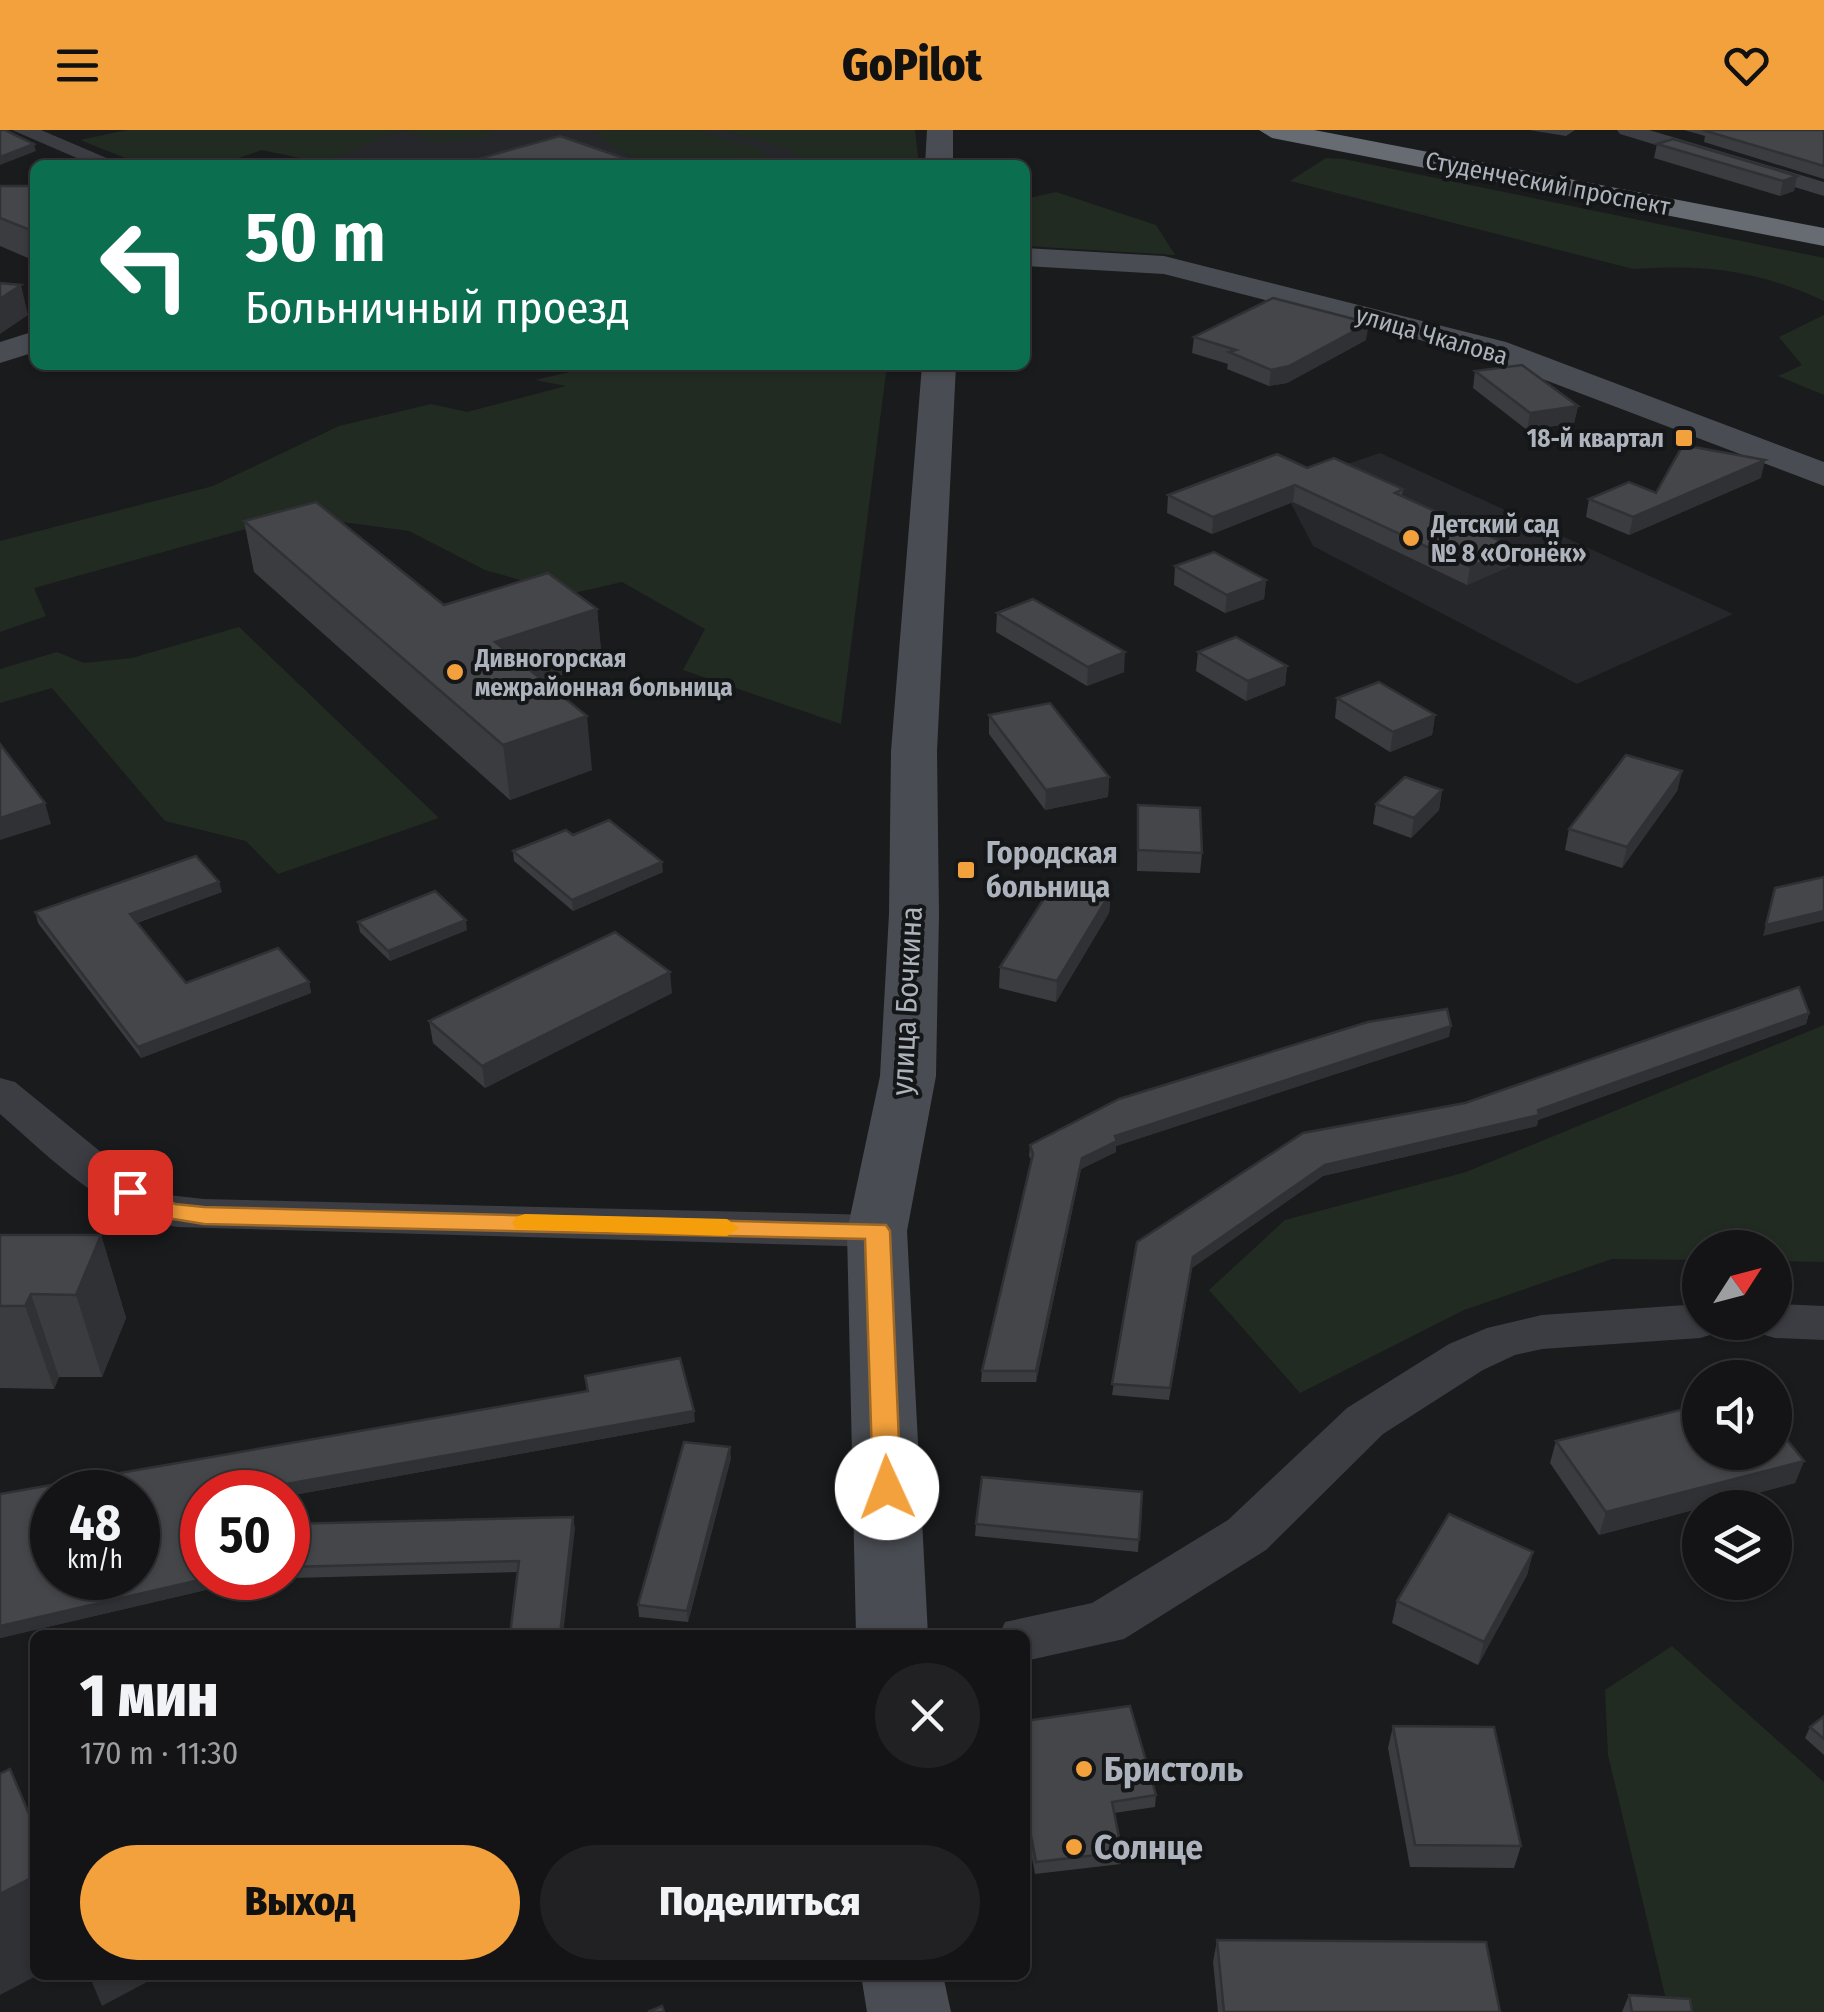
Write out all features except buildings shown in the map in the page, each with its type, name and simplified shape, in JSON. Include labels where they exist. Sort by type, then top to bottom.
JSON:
[{"type":"highway","name":"Студенческий проспект","points":[[1272,130],[1824,236]]},
{"type":"main road","points":[[939,160],[940,130]]},
{"type":"main road","name":"улица Чкалова","points":[[1030,257],[1164,264],[1494,349],[1824,476]]},
{"type":"main road","points":[[0,352],[30,343]]},
{"type":"main road","name":"улица Бочкина","points":[[892,1630],[877,1231],[908,1076],[914,914],[914,751],[939,370]]},
{"type":"main road","points":[[903,1980],[910,2012]]},
{"type":"street","points":[[22,130],[99,160]]},
{"type":"street","points":[[1627,130],[1824,189]]},
{"type":"street","points":[[0,1092],[109,1178],[150,1204],[170,1211],[204,1215],[877,1231]]},
{"type":"street","points":[[1792,1322],[1824,1323]]},
{"type":"street","points":[[1030,1637],[1104,1623],[1247,1535],[1365,1421],[1478,1351],[1504,1340],[1542,1332],[1682,1323]]},
{"type":"shaded area","points":[[127,130],[401,130],[330,160],[309,160],[262,150],[233,160],[130,160],[80,140]]},
{"type":"shaded area","points":[[395,130],[790,130],[854,160],[324,160]]},
{"type":"shaded area","points":[[401,130],[483,130],[493,136],[438,143]]},
{"type":"shaded area","points":[[697,130],[760,149],[768,158],[644,160],[611,145],[595,131]]},
{"type":"shaded area","points":[[721,130],[915,130],[918,160],[801,160],[786,148]]},
{"type":"shaded area","points":[[1326,158],[1824,258],[1824,301],[1776,282],[1731,272],[1633,269],[1290,181]]},
{"type":"shaded area","points":[[1056,192],[1156,225],[1175,255],[1030,246],[1030,198]]},
{"type":"shaded area","points":[[1824,315],[1824,395],[1778,376],[1802,365],[1779,337]]},
{"type":"shaded area","points":[[579,370],[886,370],[841,724],[683,670],[705,629],[622,582],[570,594],[485,570],[409,531],[305,517],[246,529],[34,588],[46,616],[0,632],[0,541],[213,486],[339,426],[431,404],[467,412],[566,386],[535,380]]},
{"type":"shaded area","points":[[1380,453],[1733,614],[1577,684],[1313,546],[1282,486]]},
{"type":"shaded area","points":[[239,627],[439,818],[278,874],[246,841],[165,821],[52,688],[0,703],[0,669],[57,652],[84,663],[132,658]]},
{"type":"shaded area","points":[[1824,1025],[1824,1262],[1792,1261],[1792,1230],[1682,1230],[1682,1260],[1612,1259],[1464,1310],[1300,1393],[1209,1290],[1285,1220],[1466,1172]]},
{"type":"shaded area","points":[[1672,1646],[1824,1782],[1824,2012],[1669,2012],[1608,1755],[1605,1690]]},
{"type":"slow traffic","points":[[525,1223],[727,1228]]},
{"type":"place","name":"18-й квартал","points":[[1684,438]]},
{"type":"place","name":"Детский сад № 8 «Огонёк»","points":[[1411,538]]},
{"type":"place","name":"Дивногорская межрайонная больница","points":[[455,672]]},
{"type":"place","name":"Городская больница","points":[[966,870]]},
{"type":"place","name":"Бристоль","points":[[1084,1769]]},
{"type":"place","name":"Солнце","points":[[1074,1847]]},
{"type":"route","points":[[130,1192],[170,1211],[204,1215],[877,1231],[887,1488]]}]
